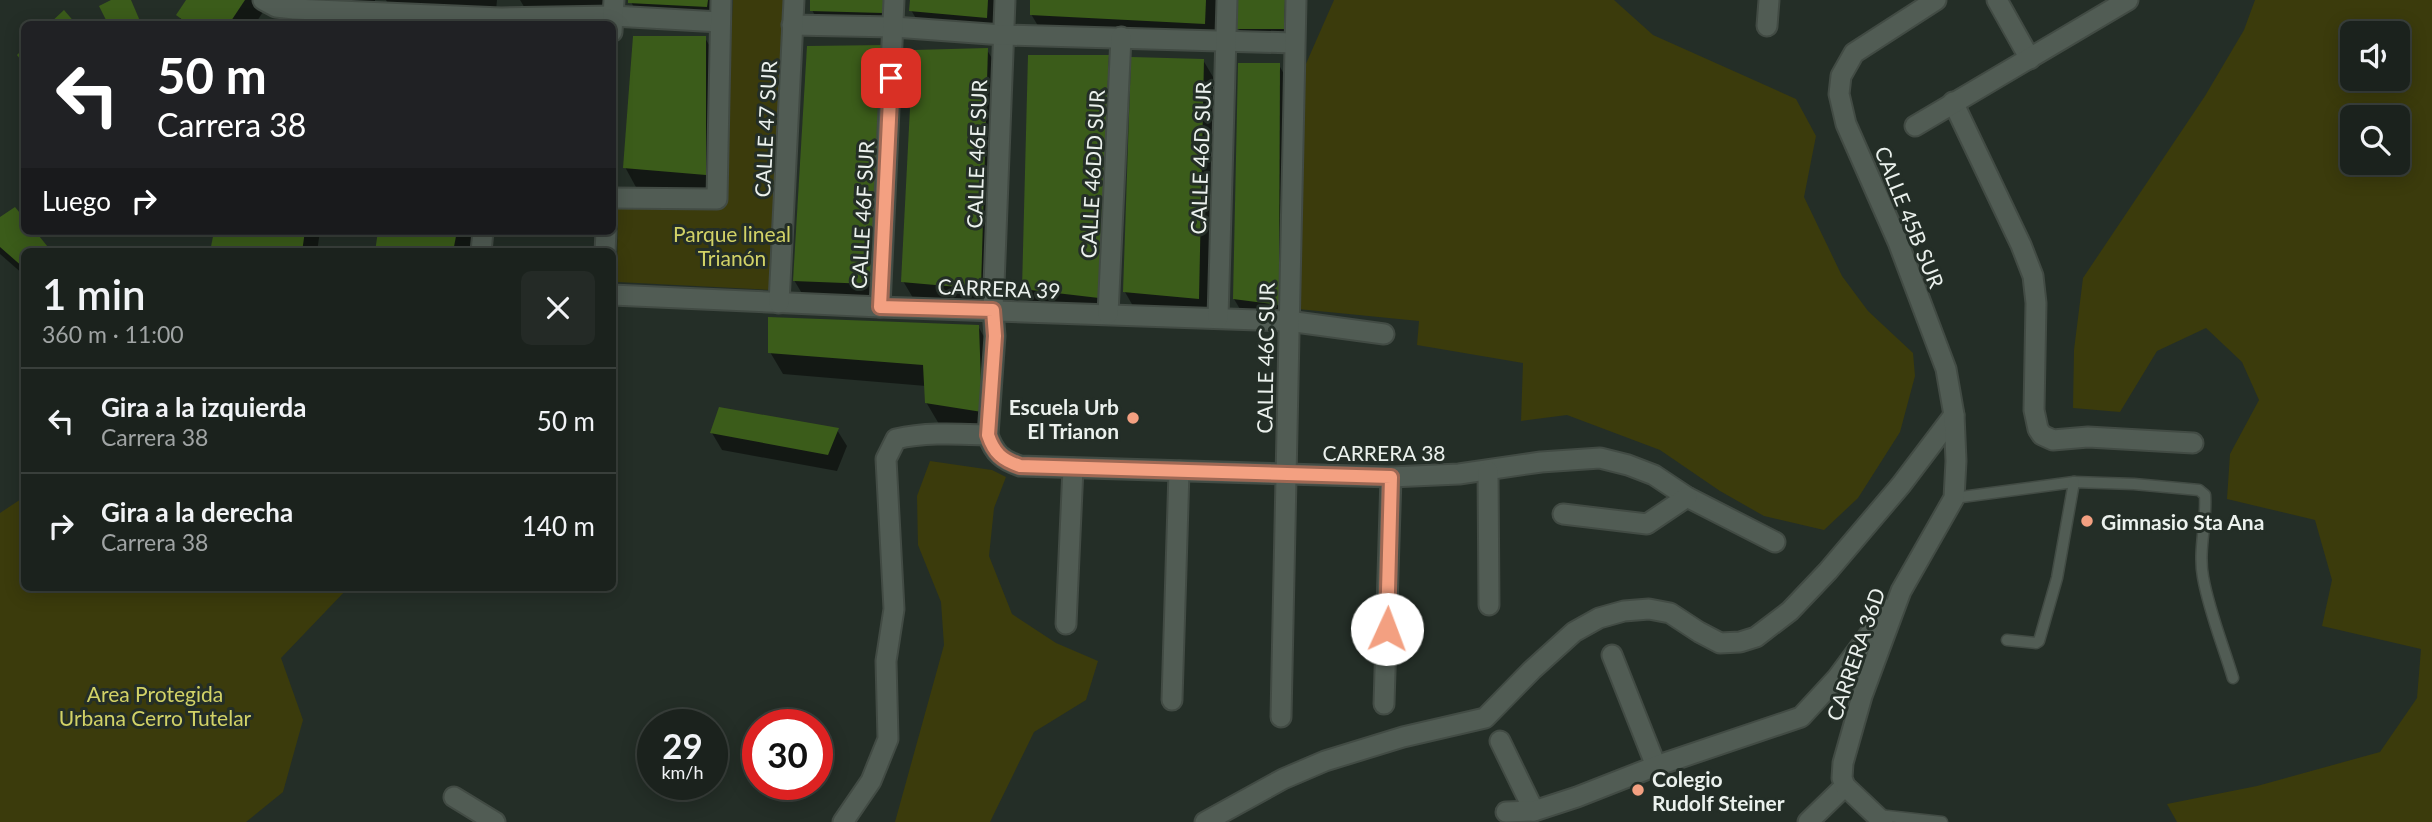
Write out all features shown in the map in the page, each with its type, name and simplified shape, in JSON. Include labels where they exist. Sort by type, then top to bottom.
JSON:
[{"type":"street","points":[[263,0],[276,7],[294,9],[375,6],[501,14],[720,22]]},
{"type":"street","name":"CALLE 47 SUR","points":[[616,198],[717,199],[721,0]]},
{"type":"street","name":"CALLE 47 SUR","points":[[779,303],[794,0]]},
{"type":"street","name":"CALLE 46F SUR","points":[[880,307],[894,0]]},
{"type":"street","name":"CALLE 46E SUR","points":[[993,310],[1005,0]]},
{"type":"street","name":"CALLE 46D SUR","points":[[1218,318],[1227,0]]},
{"type":"street","name":"CALLE 46C SUR","points":[[1281,717],[1296,0]]},
{"type":"street","points":[[1767,26],[1769,0]]},
{"type":"street","name":"CALLE 45B SUR","points":[[1936,0],[1854,53],[1841,76],[1839,94],[1846,124],[1898,242],[1946,369],[1954,415],[1954,498]]},
{"type":"street","points":[[1997,0],[2030,59]]},
{"type":"street","points":[[1915,125],[2128,0]]},
{"type":"street","points":[[792,25],[894,27],[1003,35],[1294,43]]},
{"type":"street","name":"CALLE 46DD SUR","points":[[1108,314],[1121,37]]},
{"type":"street","points":[[1953,102],[2033,276],[2036,303],[2034,410],[2042,435],[2053,440],[2088,437],[2193,443]]},
{"type":"street","name":"CARRERA 39","points":[[616,295],[1288,321],[1384,334]]},
{"type":"street","points":[[843,822],[871,781],[888,739],[886,661],[894,609],[884,467],[896,439],[936,434],[988,435],[995,336],[993,310]]},
{"type":"street","points":[[1205,822],[1283,779],[1325,761],[1403,737],[1485,718],[1531,670],[1574,632],[1599,618],[1624,611],[1648,609],[1670,613],[1720,643],[1740,642],[1756,637],[1790,611],[1828,571],[1901,485],[1954,415]]},
{"type":"street","name":"CARRERA 38","points":[[988,435],[992,447],[1000,457],[1010,463],[1020,466],[1073,468],[1391,477],[1488,471],[1541,462],[1600,458],[1654,475],[1687,497],[1775,542]]},
{"type":"street","points":[[1066,624],[1073,468]]},
{"type":"street","points":[[1172,700],[1179,471]]},
{"type":"street","points":[[1488,471],[1489,606]]},
{"type":"street","points":[[1384,704],[1391,477]]},
{"type":"street","points":[[1563,514],[1647,524],[1687,497]]},
{"type":"street","name":"CARRERA 36D","points":[[1845,786],[1842,778],[1843,763],[1858,709],[1900,591],[1954,498]]},
{"type":"street","points":[[1506,813],[1534,811],[1656,766],[1801,718],[1837,678],[1900,591]]},
{"type":"street","points":[[1612,655],[1656,766]]},
{"type":"street","points":[[1500,741],[1534,811]]},
{"type":"street","points":[[1808,822],[1845,786],[1880,819]]},
{"type":"street","points":[[454,797],[495,822]]},
{"type":"lane","points":[[1954,498],[2074,482],[2199,490],[2205,495],[2203,577],[2233,678]]},
{"type":"lane","points":[[2007,640],[2039,641],[2057,578],[2074,482]]},
{"type":"lane","points":[[1880,819],[1942,822]]},
{"type":"green space","name":"Parque lineal Trianón","points":[[733,0],[785,0],[772,290],[617,282],[618,203],[723,204]]},
{"type":"green space","points":[[1334,0],[1614,0],[1653,35],[1796,99],[1816,136],[1804,197],[1842,276],[1868,311],[1913,353],[1915,376],[1900,432],[1858,498],[1824,530],[1764,516],[1720,491],[1660,450],[1567,415],[1521,421],[1523,363],[1417,345],[1419,321],[1298,309],[1305,66]]},
{"type":"green space","points":[[2255,0],[2432,0],[2432,822],[2177,822],[2167,804],[2257,786],[2380,752],[2417,698],[2421,649],[2322,626],[2332,580],[2315,520],[2227,499],[2230,454],[2259,400],[2242,362],[2206,328],[2157,351],[2120,412],[2073,408],[2074,350],[2083,278],[2205,96],[2244,30]]},
{"type":"green space","points":[[930,461],[992,470],[1006,477],[994,508],[989,556],[1012,614],[1056,643],[1098,661],[1086,700],[1034,732],[990,822],[895,822],[944,645],[941,602],[918,545],[917,496]]},
{"type":"green space","name":"Area Protegida Urbana Cerro Tutelar","points":[[21,499],[21,591],[345,591],[281,658],[303,720],[283,792],[246,822],[0,822],[0,513]]},
{"type":"building","points":[[111,0],[131,0],[140,21],[106,21],[99,6]]},
{"type":"building","points":[[186,0],[245,0],[231,21],[184,21],[176,15]]},
{"type":"building","points":[[628,0],[708,0],[707,7],[628,3]]},
{"type":"building","points":[[810,0],[883,0],[883,13],[810,11]]},
{"type":"building","points":[[910,0],[988,0],[987,18],[909,11]]},
{"type":"building","points":[[1030,0],[1206,0],[1205,24],[1030,15]]},
{"type":"building","points":[[1238,0],[1285,0],[1284,29],[1237,29]]},
{"type":"building","points":[[64,10],[73,21],[52,21]]},
{"type":"building","points":[[633,36],[706,36],[706,175],[623,168]]},
{"type":"building","points":[[886,45],[870,284],[793,281],[807,46]]},
{"type":"building","points":[[988,48],[981,289],[901,282],[913,50]]},
{"type":"building","points":[[1028,55],[1109,55],[1099,298],[1022,289]]},
{"type":"building","points":[[1131,57],[1204,59],[1199,299],[1123,292]]},
{"type":"building","points":[[1238,63],[1280,63],[1279,305],[1233,299]]},
{"type":"building","points":[[15,207],[21,214],[21,235],[38,235],[49,248],[21,248],[21,265],[0,247],[0,217]]},
{"type":"building","points":[[213,235],[304,235],[303,248],[211,248]]},
{"type":"building","points":[[377,235],[456,235],[454,248],[376,248]]},
{"type":"building","points":[[768,317],[979,325],[982,412],[925,403],[923,365],[768,353]]},
{"type":"building","points":[[719,407],[839,428],[828,455],[710,433]]},
{"type":"place","name":"Escuela Urb El Trianon","points":[[1133,418]]},
{"type":"place","name":"Gimnasio Sta Ana","points":[[2087,521]]},
{"type":"place","name":"Colegio Rudolf Steiner","points":[[1638,790]]},
{"type":"route","points":[[891,78],[880,307],[993,310],[995,336],[988,435],[992,447],[1000,457],[1020,466],[1391,477],[1387,629]]}]
